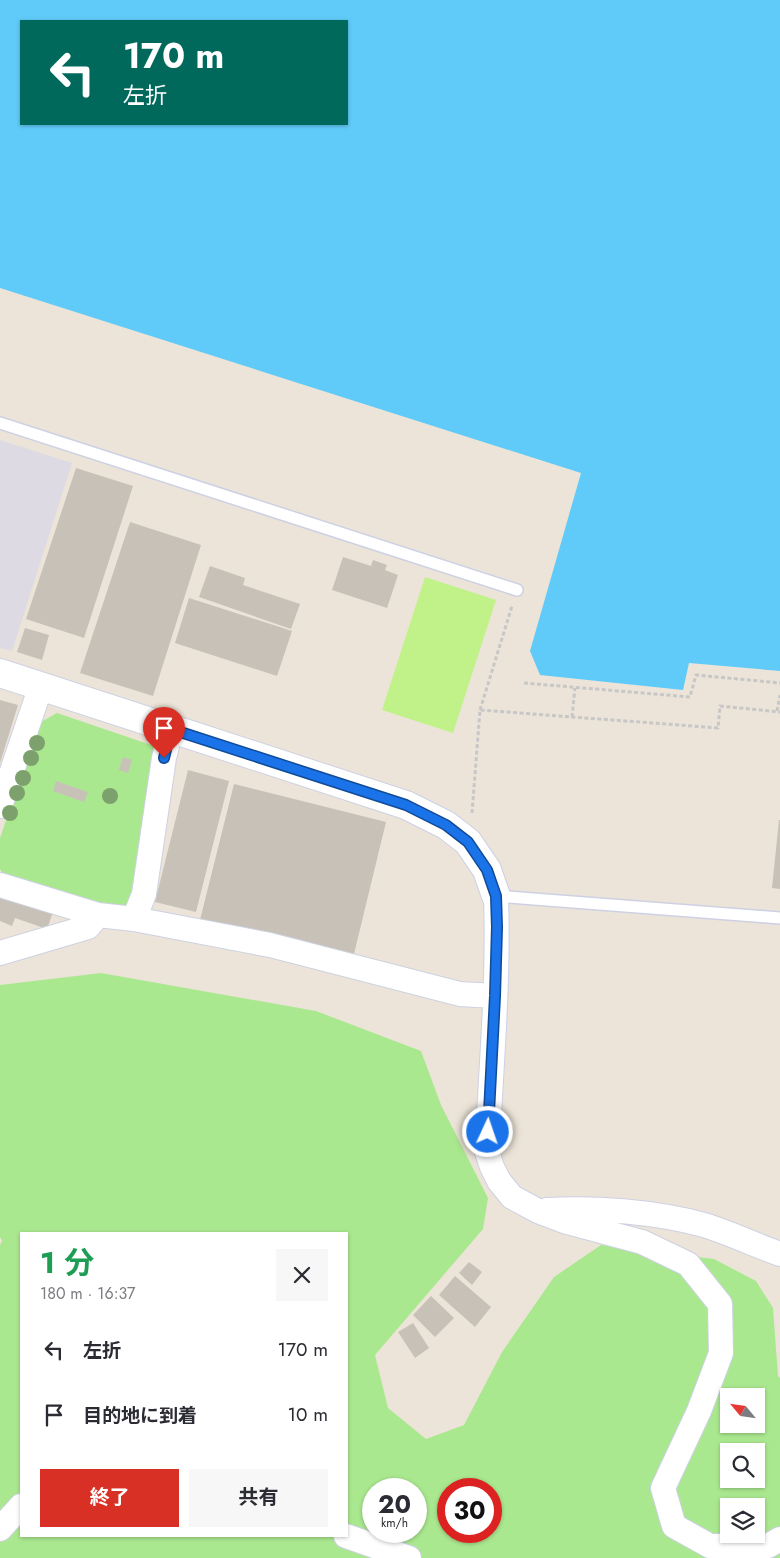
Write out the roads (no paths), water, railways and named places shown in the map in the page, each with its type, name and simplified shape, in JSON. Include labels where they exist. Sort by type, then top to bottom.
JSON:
[{"type":"street","points":[[0,672],[399,803],[446,825],[468,842],[487,870],[496,896],[495,996],[487,1152],[492,1167],[499,1181],[512,1197],[538,1211],[567,1222],[642,1242],[688,1264],[720,1304],[721,1353],[699,1411],[663,1488],[674,1526],[710,1546],[768,1546],[780,1539]]},
{"type":"street","points":[[0,806],[41,686]]},
{"type":"street","points":[[134,919],[144,894],[164,758],[171,729]]},
{"type":"street","points":[[0,885],[98,915],[134,919],[270,945],[460,994],[495,996]]},
{"type":"street","points":[[0,953],[88,927],[98,915]]},
{"type":"street","points":[[538,1211],[576,1208],[656,1215],[706,1226],[780,1254]]},
{"type":"street","points":[[0,1529],[20,1507]]},
{"type":"street","points":[[348,1537],[409,1558]]},
{"type":"lane","points":[[0,423],[517,590]]},
{"type":"lane","points":[[496,896],[780,918]]},
{"type":"water","points":[[0,0],[780,0],[780,671],[689,663],[683,690],[540,675],[530,651],[581,473],[0,288]]}]
